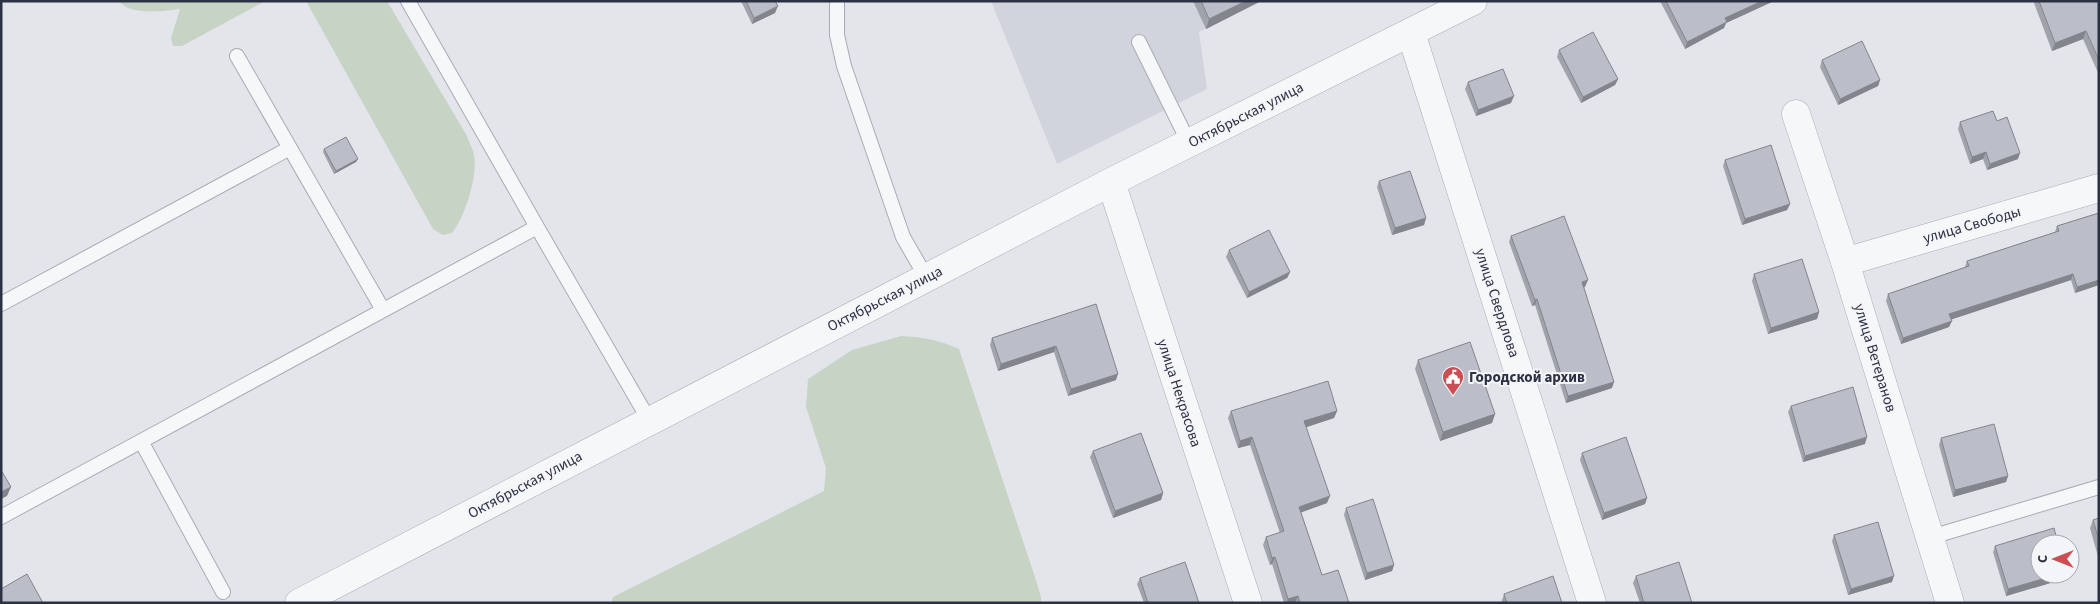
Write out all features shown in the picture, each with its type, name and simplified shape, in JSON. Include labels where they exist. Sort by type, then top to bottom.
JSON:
[{"type":"street","name":"Октябрьская улица","points":[[300,603],[649,420],[1111,182],[1473,1]]},
{"type":"street","name":"улица Свердлова","points":[[1411,33],[1592,603]]},
{"type":"street","name":"улица Ветеранов","points":[[1796,114],[1845,262],[1931,537],[1946,602]]},
{"type":"street","name":"улица Некрасова","points":[[1111,182],[1248,603]]},
{"type":"street","name":"улица Свободы","points":[[1845,262],[2099,188]]},
{"type":"lane","points":[[408,1],[649,420]]},
{"type":"lane","points":[[837,1],[838,35],[844,66],[903,237],[926,277]]},
{"type":"lane","points":[[1139,42],[1189,143]]},
{"type":"lane","points":[[237,56],[383,310]]},
{"type":"lane","points":[[1,304],[290,148]]},
{"type":"lane","points":[[1,517],[537,226]]},
{"type":"lane","points":[[141,441],[223,592]]},
{"type":"lane","points":[[1931,537],[2099,487]]},
{"type":"shaded area","points":[[991,1],[1262,1],[1199,32],[1207,89],[1057,164]]},
{"type":"green space","points":[[119,1],[265,1],[182,46],[173,46],[171,38],[180,9],[139,11],[124,6]]},
{"type":"green space","points":[[306,1],[387,1],[467,136],[473,153],[475,164],[472,185],[466,207],[452,233],[443,235],[433,229]]},
{"type":"green space","points":[[901,336],[917,337],[945,343],[959,349],[1035,577],[1041,603],[611,603],[613,597],[824,491],[826,468],[806,407],[808,379],[852,350]]},
{"type":"building","points":[[746,1],[775,1],[778,6],[754,18]]},
{"type":"building","points":[[1201,1],[1246,1],[1209,19]]},
{"type":"building","points":[[1666,1],[1762,1],[1725,18],[1727,22],[1687,42]]},
{"type":"building","points":[[2039,1],[2099,1],[2099,60],[2086,31],[2055,43]]},
{"type":"building","points":[[1593,32],[1618,79],[1583,97],[1559,50]]},
{"type":"building","points":[[1862,41],[1880,80],[1840,99],[1822,60]]},
{"type":"building","points":[[1503,69],[1514,96],[1478,110],[1468,82]]},
{"type":"building","points":[[1993,111],[1997,121],[2007,117],[2020,153],[1990,164],[1986,152],[1972,157],[1960,122]]},
{"type":"building","points":[[346,137],[358,159],[336,171],[324,149]]},
{"type":"building","points":[[1771,145],[1790,204],[1745,219],[1725,160]]},
{"type":"building","points":[[1410,171],[1426,218],[1395,228],[1379,181]]},
{"type":"building","points":[[2099,213],[2099,280],[2077,287],[2073,274],[1949,314],[1952,321],[1903,338],[1888,294],[1969,266],[1967,261],[2059,231],[2057,226]]},
{"type":"building","points":[[1564,216],[1588,280],[1582,282],[1614,382],[1568,396],[1537,299],[1535,300],[1511,236]]},
{"type":"building","points":[[1269,230],[1290,272],[1249,292],[1229,250]]},
{"type":"building","points":[[1802,259],[1819,312],[1771,328],[1754,274]]},
{"type":"building","points":[[1096,304],[1118,374],[1071,389],[1056,346],[1001,364],[992,338]]},
{"type":"building","name":"Городской архив","points":[[1470,342],[1495,414],[1443,432],[1418,360]]},
{"type":"building","points":[[1328,381],[1337,411],[1304,421],[1330,496],[1299,507],[1322,575],[1338,570],[1349,603],[1300,603],[1298,596],[1288,599],[1275,557],[1272,558],[1266,537],[1284,531],[1252,437],[1240,441],[1231,411]]},
{"type":"building","points":[[1853,387],[1867,437],[1805,456],[1791,406]]},
{"type":"building","points":[[1994,424],[2008,476],[1955,490],[1941,438]]},
{"type":"building","points":[[1141,433],[1163,493],[1115,511],[1093,451]]},
{"type":"building","points":[[1626,437],[1647,498],[1604,513],[1582,453]]},
{"type":"building","points":[[1,470],[11,487],[1,492]]},
{"type":"building","points":[[1373,499],[1394,565],[1367,573],[1346,508]]},
{"type":"building","points":[[2099,518],[2099,540],[2093,520]]},
{"type":"building","points":[[1878,522],[1894,576],[1851,589],[1834,535]]},
{"type":"building","points":[[2054,528],[2056,534],[2034,534]]},
{"type":"building","points":[[2030,535],[2030,583],[2008,589],[1995,546]]},
{"type":"building","points":[[1185,562],[1199,603],[1148,603],[1140,578]]},
{"type":"building","points":[[1679,562],[1692,603],[1644,603],[1636,576]]},
{"type":"building","points":[[27,574],[43,603],[1,603],[1,589]]},
{"type":"building","points":[[1553,576],[1562,603],[1507,603],[1504,594]]},
{"type":"place","name":"Городской архив","points":[[1453,396]]}]
